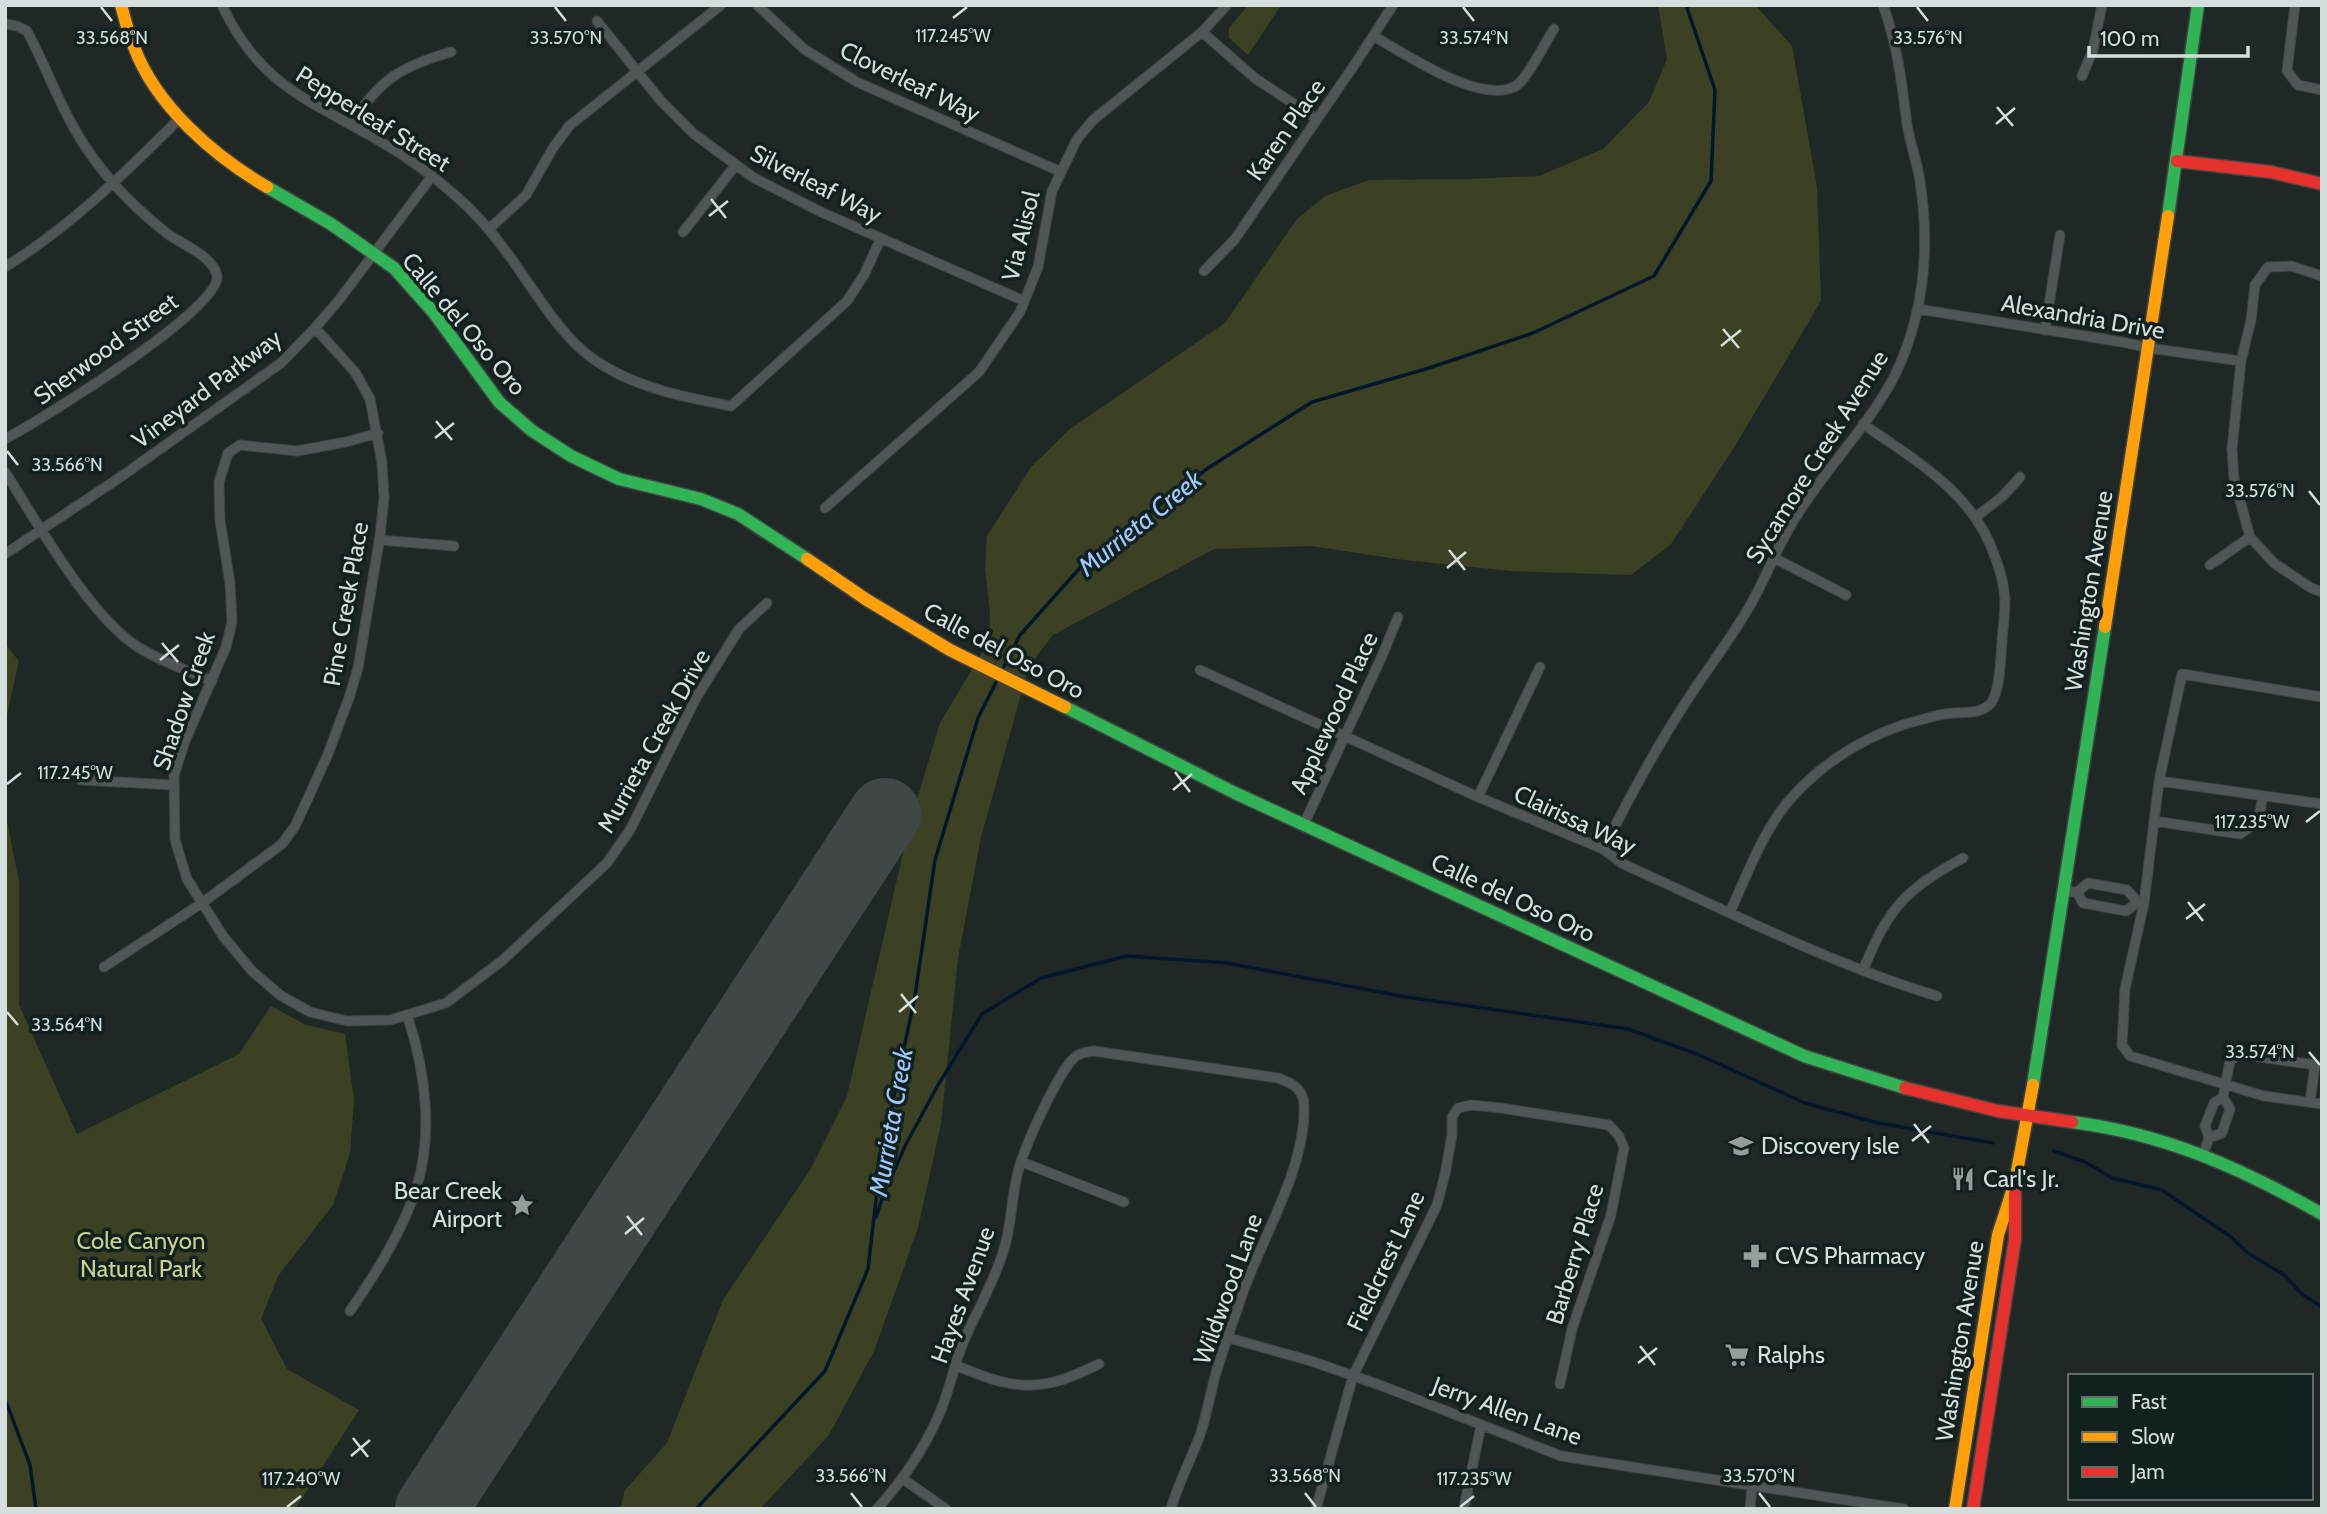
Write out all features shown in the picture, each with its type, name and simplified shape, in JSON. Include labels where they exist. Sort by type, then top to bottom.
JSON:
[{"type":"main road","name":"Calle del Oso Oro","points":[[121,5],[134,48],[147,73],[180,118],[201,140],[247,175],[375,253],[404,278],[434,313],[499,402],[549,443],[590,466],[619,479],[701,499],[738,514],[867,600],[950,650],[1235,793],[1804,1056],[1912,1091],[2028,1116],[2099,1124],[2143,1134],[2203,1154],[2286,1193],[2322,1214]]},
{"type":"main road","name":"Washington Avenue","points":[[1955,1509],[1998,1235],[2015,1182],[2028,1116],[2149,348],[2198,5]]},
{"type":"main road","points":[[2177,161],[2271,172],[2322,184]]},
{"type":"main road","name":"Washington Avenue","points":[[1973,1509],[2015,1239],[2015,1182]]},
{"type":"main road","points":[[1988,1297],[1994,1302],[1989,1359],[1993,1375]]},
{"type":"main road","points":[[1975,1382],[1982,1399],[1977,1443],[1982,1455]]},
{"type":"street","name":"Pepperleaf Street","points":[[222,5],[241,41],[267,72],[312,103],[384,143],[457,196],[489,229],[558,325],[592,358],[636,382],[731,405],[847,300],[864,275],[881,238]]},
{"type":"street","points":[[489,229],[526,195],[569,126],[721,5]]},
{"type":"street","name":"Cloverleaf Way","points":[[757,5],[803,49],[857,82],[1059,171]]},
{"type":"street","name":"Via Alisol","points":[[825,508],[979,372],[1008,333],[1024,301],[1038,267],[1052,191],[1059,171],[1077,139],[1093,120],[1202,32],[1227,5]]},
{"type":"street","name":"Karen Place","points":[[1205,271],[1235,239],[1393,5]]},
{"type":"street","name":"Sycamore Creek Avenue","points":[[1603,849],[1649,763],[1748,609],[1792,524],[1893,379],[1915,325],[1925,253],[1920,181],[1896,51],[1883,5]]},
{"type":"street","points":[[2082,76],[2093,50],[2102,5]]},
{"type":"street","points":[[2295,5],[2287,71],[2298,85],[2322,90]]},
{"type":"street","name":"Silverleaf Way","points":[[597,21],[660,100],[694,134],[735,166],[774,190],[1024,301]]},
{"type":"street","points":[[5,24],[27,31],[77,133],[114,183]]},
{"type":"street","points":[[1373,36],[1452,80],[1473,87],[1500,90],[1514,87],[1523,80],[1554,29]]},
{"type":"street","points":[[1202,32],[1256,79],[1317,119]]},
{"type":"street","points":[[351,125],[373,94],[393,76],[415,63],[451,52]]},
{"type":"street","points":[[5,266],[76,216],[180,118]]},
{"type":"street","points":[[683,232],[735,166]]},
{"type":"street","name":"Vineyard Parkway","points":[[5,554],[122,476],[281,363],[316,328],[432,176]]},
{"type":"street","name":"Sherwood Street","points":[[5,439],[66,404],[173,327],[205,300],[215,287],[218,277],[212,265],[169,234],[129,200],[114,183]]},
{"type":"street","points":[[2045,330],[2060,235]]},
{"type":"street","points":[[2322,276],[2291,265],[2267,267],[2255,285],[2251,320],[2241,361],[2232,449],[2234,479],[2250,537],[2274,563],[2311,588],[2322,592]]},
{"type":"street","name":"Alexandria Drive","points":[[1918,309],[2241,361]]},
{"type":"street","name":"Pine Creek Place","points":[[104,967],[202,903],[282,844],[295,825],[328,754],[352,688],[358,668],[384,498],[378,433],[370,399],[355,372],[316,328]]},
{"type":"street","points":[[1730,912],[1779,814],[1818,772],[1858,743],[1900,725],[1948,713],[1976,712],[1990,705],[1995,696],[2005,597],[1991,545],[1976,517],[1944,482],[1863,424]]},
{"type":"street","name":"Shadow Creek","points":[[202,903],[187,879],[175,840],[174,775],[185,741],[226,647],[232,622],[230,583],[220,521],[219,482],[228,453],[240,445],[297,451],[378,433]]},
{"type":"street","points":[[5,472],[41,529],[92,601],[114,627],[138,646],[212,681]]},
{"type":"street","points":[[1976,517],[1997,501],[2020,477]]},
{"type":"street","points":[[2210,565],[2250,537]]},
{"type":"street","points":[[379,540],[454,546]]},
{"type":"street","points":[[1773,558],[1846,594]]},
{"type":"street","name":"Murrieta Creek Drive","points":[[202,903],[223,936],[253,971],[280,995],[310,1012],[347,1021],[390,1020],[446,1003],[503,960],[607,863],[630,830],[696,698],[739,629],[767,603]]},
{"type":"street","name":"Applewood Place","points":[[1304,824],[1398,617]]},
{"type":"street","points":[[1478,797],[1540,667]]},
{"type":"street","name":"Clairissa Way","points":[[1200,670],[1478,797],[1603,849],[1623,864],[1730,912],[1891,982],[1937,996]]},
{"type":"street","points":[[2322,697],[2182,674],[2159,781],[2125,989],[2122,1045],[2130,1056],[2225,1086],[2264,1096],[2322,1104]]},
{"type":"street","points":[[81,780],[174,785]]},
{"type":"street","points":[[2159,781],[2322,804]]},
{"type":"street","points":[[2154,821],[2240,834],[2258,822],[2263,796]]},
{"type":"street","points":[[1863,970],[1894,907],[1912,889],[1962,858]]},
{"type":"street","points":[[2063,891],[2077,892],[2088,883],[2127,890],[2141,903]]},
{"type":"street","points":[[2114,908],[2118,889]]},
{"type":"street","points":[[2077,892],[2083,903],[2126,911],[2141,903]]},
{"type":"street","points":[[350,1311],[384,1257],[417,1187],[426,1105],[414,1037],[407,1015]]},
{"type":"street","name":"Hayes Avenue","points":[[877,1509],[903,1479],[934,1425],[965,1338],[982,1306],[1005,1247],[1021,1162],[1059,1080],[1072,1060],[1083,1052],[1111,1053],[1278,1078],[1292,1083]]},
{"type":"street","points":[[2209,1138],[2222,1133],[2230,1109],[2223,1097],[2230,1061],[2239,1054],[2315,1065],[2311,1102]]},
{"type":"street","name":"Wildwood Lane","points":[[1171,1509],[1200,1434],[1216,1371],[1245,1287],[1293,1166],[1304,1107],[1302,1095],[1292,1083]]},
{"type":"street","points":[[2203,1154],[2209,1138],[2205,1126],[2214,1103],[2223,1097]]},
{"type":"street","name":"Fieldcrest Lane","points":[[1315,1509],[1353,1376],[1437,1205],[1452,1135],[1452,1117],[1458,1108],[1471,1105],[1501,1108],[1609,1125],[1619,1136]]},
{"type":"street","points":[[2210,1114],[2226,1121]]},
{"type":"street","name":"Barberry Place","points":[[1560,1384],[1572,1329],[1611,1215],[1624,1148],[1619,1136]]},
{"type":"street","points":[[1021,1162],[1124,1202]]},
{"type":"street","name":"Jerry Allen Lane","points":[[1229,1338],[1353,1376],[1561,1456],[1904,1509]]},
{"type":"street","points":[[956,1366],[1003,1382],[1032,1386],[1052,1384],[1099,1364]]},
{"type":"street","points":[[1465,1503],[1481,1425]]},
{"type":"street","points":[[903,1479],[946,1509]]},
{"type":"street","points":[[1750,1509],[1752,1486]]},
{"type":"green space","points":[[1248,5],[1281,5],[1248,55],[1229,38],[1229,28]]},
{"type":"green space","points":[[1658,5],[1755,5],[1792,46],[1817,187],[1821,301],[1735,446],[1671,544],[1631,575],[1511,571],[1404,560],[1311,546],[1214,549],[1053,635],[1029,666],[981,837],[958,958],[941,1124],[918,1228],[874,1351],[829,1435],[760,1509],[620,1509],[625,1490],[667,1443],[723,1300],[810,1170],[847,1096],[910,823],[940,723],[989,641],[990,612],[985,567],[987,536],[1031,467],[1070,429],[1225,323],[1297,219],[1325,196],[1369,180],[1539,176],[1603,149],[1649,102],[1667,59]]},
{"type":"green space","points":[[5,644],[19,661],[5,724]]},
{"type":"green space","name":"Cole Canyon Natural Park","points":[[5,811],[19,882],[19,1005],[77,1134],[239,1054],[271,1006],[306,1025],[345,1034],[354,1100],[350,1153],[333,1205],[278,1276],[261,1319],[287,1369],[359,1410],[295,1509],[5,1509]]},
{"type":"waterway","name":"Murrieta Creek","points":[[696,1509],[825,1371],[868,1269],[881,1157],[915,996],[935,860],[978,718],[1020,635],[1087,560],[1208,468],[1312,402],[1429,368],[1533,333],[1654,276],[1711,181],[1715,90],[1686,5]]},
{"type":"waterway","points":[[876,1217],[905,1146],[938,1085],[982,1014],[1041,978],[1127,956],[1227,963],[1406,997],[1628,1029],[1697,1054],[1805,1103],[1878,1123],[1993,1143]]},
{"type":"waterway","points":[[2054,1151],[2085,1162],[2112,1178],[2162,1190],[2231,1237],[2248,1253],[2284,1275],[2302,1294],[2322,1307]]},
{"type":"waterway","points":[[5,1399],[30,1465],[36,1509]]},
{"type":"runway","points":[[431,1509],[885,814]]},
{"type":"traffic: fast","points":[[2168,216],[2198,5]]},
{"type":"traffic: fast","points":[[267,187],[331,224],[394,268],[434,313],[499,402],[531,430],[571,456],[619,479],[701,499],[738,514],[807,559]]},
{"type":"traffic: fast","points":[[2033,1085],[2105,627]]},
{"type":"traffic: fast","points":[[1065,707],[1235,793],[1804,1056],[1905,1088]]},
{"type":"traffic: fast","points":[[2072,1122],[2139,1135],[2202,1155],[2262,1182],[2322,1214]]},
{"type":"traffic: slow","points":[[121,5],[132,42],[144,69],[172,109],[207,145],[267,187]]},
{"type":"traffic: slow","points":[[2105,627],[2168,216]]},
{"type":"traffic: slow","points":[[807,559],[867,600],[950,650],[1065,707]]},
{"type":"traffic: slow","points":[[1955,1509],[1998,1235],[2015,1182],[2033,1085]]},
{"type":"traffic: jam","points":[[2177,161],[2271,172],[2322,184]]},
{"type":"traffic: jam","points":[[1905,1088],[1998,1111],[2072,1122]]},
{"type":"traffic: jam","points":[[1973,1509],[2015,1239],[2015,1194]]},
{"type":"place","name":"Discovery Isle","points":[[1741,1146]]},
{"type":"place","name":"Carl's Jr.","points":[[1963,1179]]},
{"type":"place","name":"Bear Creek Airport","points":[[522,1205]]},
{"type":"place","name":"CVS Pharmacy","points":[[1755,1256]]},
{"type":"place","name":"Ralphs","points":[[1737,1355]]}]
